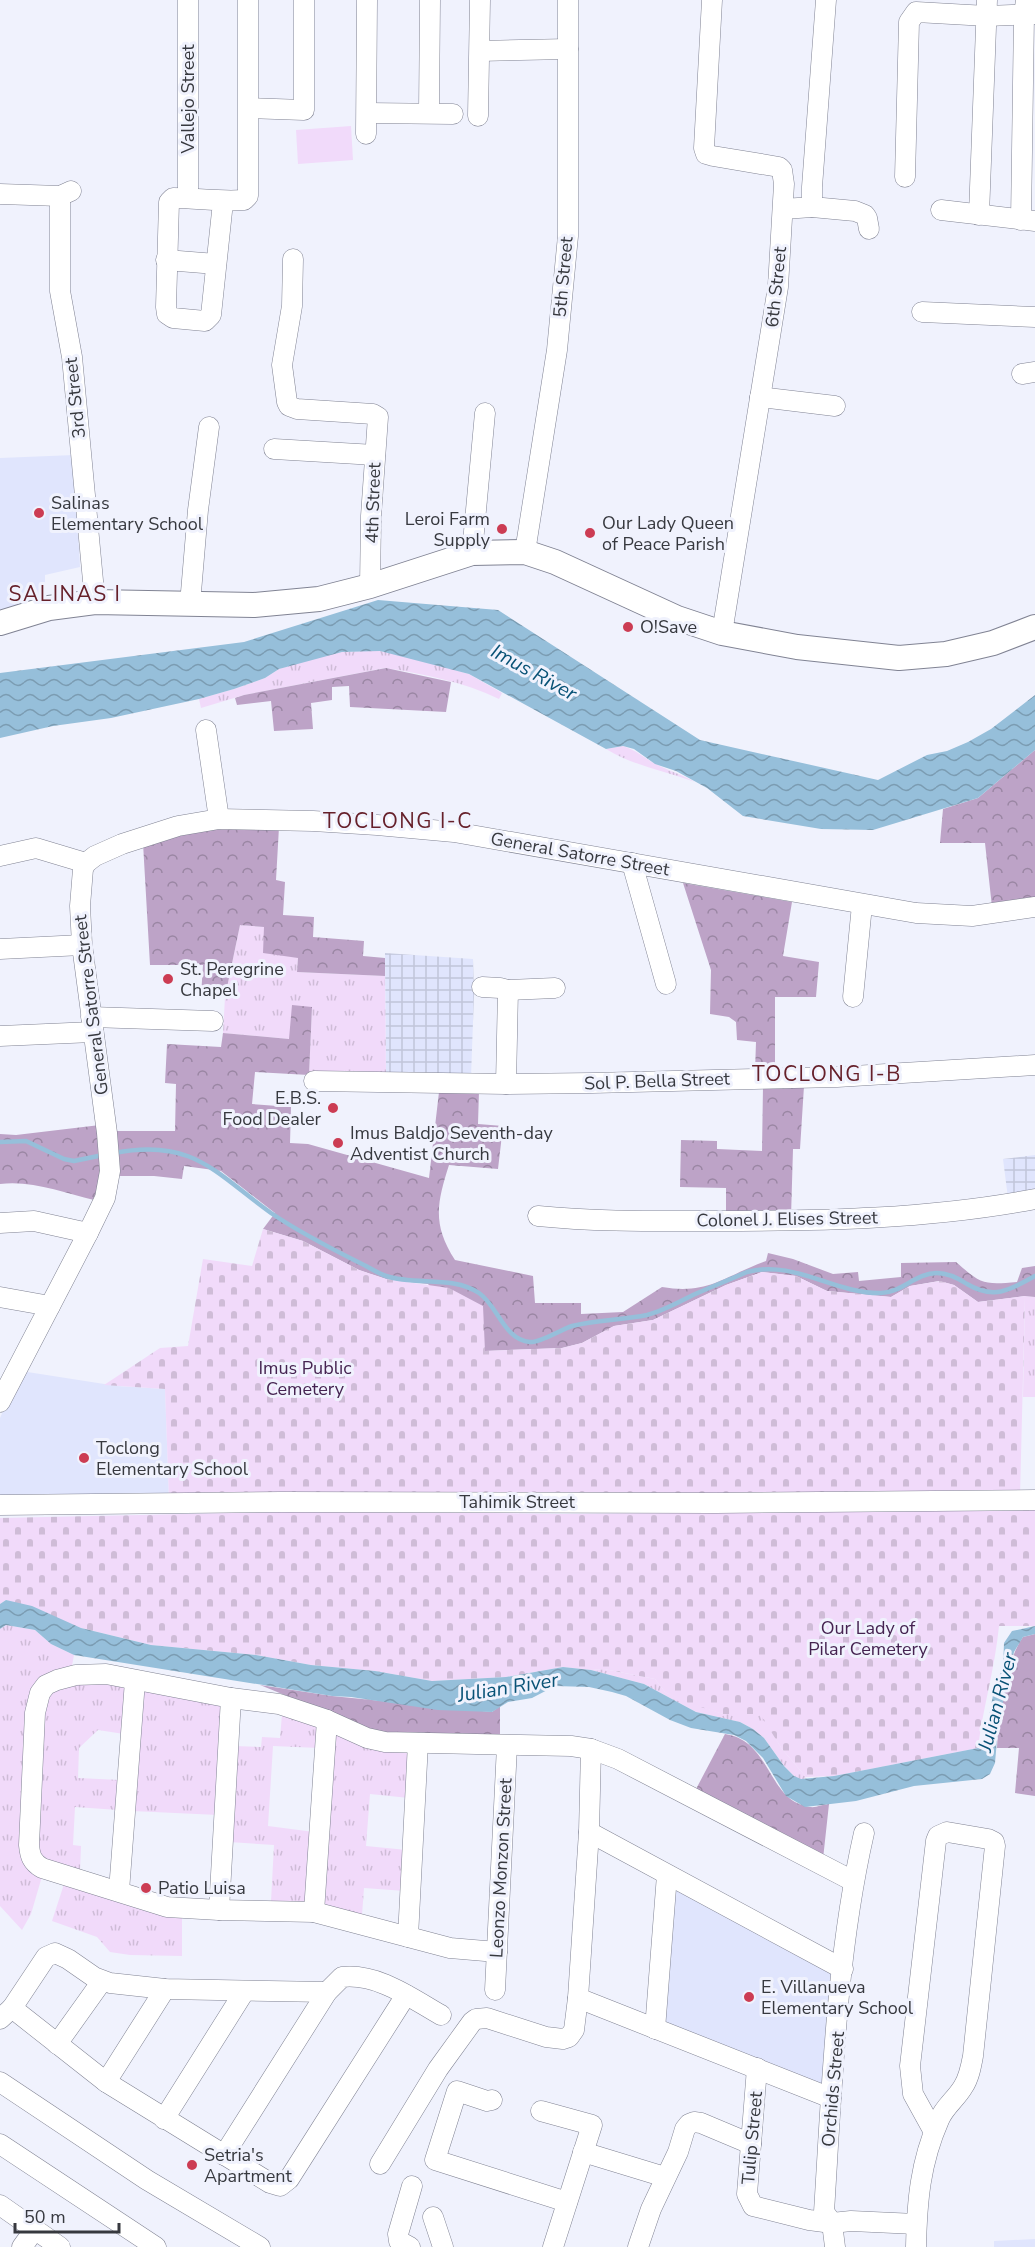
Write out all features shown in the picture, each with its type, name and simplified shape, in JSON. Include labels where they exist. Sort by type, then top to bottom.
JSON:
[{"type":"main road","points":[[0,623],[48,608],[95,602],[254,605],[320,599],[370,586],[472,553],[525,552],[555,562],[677,618],[722,633],[797,647],[899,658],[962,651],[993,643],[1035,627]]},
{"type":"street","name":"Vallejo Street","points":[[188,0],[188,198]]},
{"type":"street","points":[[223,202],[209,319],[205,321],[170,317],[166,311],[169,202],[173,198],[223,202],[244,200],[248,196],[250,108],[248,0]]},
{"type":"street","points":[[250,108],[303,110],[304,0]]},
{"type":"street","points":[[366,134],[368,0]]},
{"type":"street","points":[[429,113],[430,0]]},
{"type":"street","points":[[478,116],[480,0]]},
{"type":"street","name":"5th Street","points":[[525,552],[557,350],[567,236],[568,0]]},
{"type":"street","name":"6th Street","points":[[712,0],[704,148],[706,154],[779,167],[783,174],[784,208],[778,286],[722,633]]},
{"type":"street","points":[[812,207],[826,0]]},
{"type":"street","points":[[979,215],[987,8]]},
{"type":"street","points":[[904,177],[910,18],[916,12],[987,8],[1028,10],[1028,221],[940,210]]},
{"type":"street","points":[[480,51],[568,49]]},
{"type":"street","points":[[367,112],[453,114]]},
{"type":"street","name":"3rd Street","points":[[0,195],[65,193],[60,291],[72,357],[95,602]]},
{"type":"street","points":[[784,208],[812,207],[861,212],[867,218],[870,229]]},
{"type":"street","name":"4th Street","points":[[293,259],[292,306],[282,365],[287,402],[297,409],[374,414],[378,420],[370,586]]},
{"type":"street","points":[[166,260],[216,264]]},
{"type":"street","points":[[922,312],[1035,317]]},
{"type":"street","points":[[760,397],[835,406]]},
{"type":"street","points":[[472,553],[485,413]]},
{"type":"street","points":[[190,604],[198,510],[209,427]]},
{"type":"street","points":[[274,449],[375,455]]},
{"type":"street","points":[[206,730],[219,819]]},
{"type":"street","name":"General Satorre Street","points":[[1,1398],[105,1198],[110,1171],[82,945],[81,878],[86,863],[95,856],[122,844],[178,826],[219,819],[313,821],[454,832],[862,905],[944,916],[972,916],[1035,907]]},
{"type":"street","points":[[0,856],[36,848],[86,863]]},
{"type":"street","points":[[632,863],[666,984]]},
{"type":"street","points":[[853,997],[862,905]]},
{"type":"street","points":[[0,949],[82,945]]},
{"type":"street","points":[[482,987],[508,990],[555,988]]},
{"type":"street","points":[[506,1084],[508,990]]},
{"type":"street","points":[[0,1036],[92,1025],[213,1021]]},
{"type":"street","name":"Sol P. Bella Street","points":[[314,1081],[506,1084],[837,1077],[1035,1065]]},
{"type":"street","name":"Colonel J. Elises Street","points":[[537,1216],[602,1222],[854,1219],[981,1208],[1035,1199]]},
{"type":"street","points":[[0,1223],[34,1221],[88,1233]]},
{"type":"street","points":[[0,1297],[50,1305]]},
{"type":"street","name":"Tahimik Street","points":[[0,1505],[1035,1500]]},
{"type":"street","points":[[497,1952],[450,1948],[314,1912],[167,1907],[119,1890],[42,1868],[34,1863],[30,1855],[35,1713],[40,1693],[46,1685],[57,1680],[90,1674],[106,1674],[231,1698],[279,1704],[327,1720],[367,1738],[385,1742],[572,1746],[591,1749],[618,1759],[853,1881]]},
{"type":"street","points":[[119,1890],[135,1681]]},
{"type":"street","points":[[219,1910],[231,1698]]},
{"type":"street","points":[[314,1912],[327,1720]]},
{"type":"street","points":[[408,1937],[418,1743]]},
{"type":"street","name":"Leonzo Monzon Street","points":[[495,1990],[507,1746]]},
{"type":"street","points":[[380,2164],[438,2069],[472,2022],[487,2018],[546,2037],[563,2039],[569,2037],[574,2030],[589,1832],[591,1749]]},
{"type":"street","points":[[589,1832],[843,1969]]},
{"type":"street","points":[[916,2247],[918,2189],[934,2132],[944,2110],[968,2077],[973,2056],[995,1846],[994,1842],[988,1839],[947,1832],[938,1836],[936,1841],[910,2066],[913,2094],[934,2132]]},
{"type":"street","name":"Orchids Street","points":[[835,2247],[832,2223],[824,2212],[831,2098],[853,1881],[864,1833]]},
{"type":"street","points":[[655,2029],[667,1875]]},
{"type":"street","points":[[327,1992],[165,1989],[102,1981],[60,1954],[50,1954],[6,2014],[57,2044],[106,2082],[164,2119],[270,2183],[280,2186],[285,2184],[406,1995]]},
{"type":"street","points":[[224,2155],[327,1992],[342,1977],[351,1976],[380,1983],[441,2014]]},
{"type":"street","points":[[57,2044],[102,1981]]},
{"type":"street","points":[[106,2082],[165,1989]]},
{"type":"street","points":[[164,2119],[244,1992]]},
{"type":"street","points":[[578,1998],[831,2098]]},
{"type":"street","name":"Tulip Street","points":[[758,2068],[747,2194],[753,2206],[809,2220],[832,2223]]},
{"type":"street","points":[[0,2082],[147,2180],[260,2247]]},
{"type":"street","points":[[492,2100],[487,2101],[457,2091],[435,2160],[567,2202]]},
{"type":"street","points":[[541,2111],[592,2125],[553,2247]]},
{"type":"street","points":[[638,2247],[665,2177],[689,2124],[701,2123],[751,2144]]},
{"type":"street","points":[[0,2144],[156,2247]]},
{"type":"street","points":[[583,2152],[665,2177]]},
{"type":"street","points":[[410,2247],[399,2241],[398,2234],[412,2186]]},
{"type":"street","points":[[0,2205],[60,2247]]},
{"type":"street","points":[[433,2217],[443,2247]]},
{"type":"street","points":[[832,2223],[851,2221],[916,2224]]},
{"type":"street","points":[[22,2247],[34,2229]]},
{"type":"shaded area","name":"Salinas Elementary School","points":[[74,455],[80,567],[45,575],[45,602],[0,620],[0,458]]},
{"type":"shaded area","points":[[385,953],[473,959],[471,1077],[386,1075]]},
{"type":"shaded area","points":[[1035,1155],[1035,1194],[1008,1198],[1003,1159]]},
{"type":"shaded area","name":"Toclong Elementary School","points":[[21,1371],[117,1386],[165,1389],[169,1499],[0,1500],[0,1418]]},
{"type":"shaded area","name":"E. Villanueva Elementary School","points":[[674,1886],[837,1970],[824,2084],[663,2025]]},
{"type":"shaded area","points":[[1035,2239],[1035,2247],[994,2247],[994,2241]]},
{"type":"green space","points":[[351,126],[353,160],[298,164],[296,130]]},
{"type":"green space","points":[[380,651],[403,655],[469,674],[502,693],[499,699],[444,679],[385,668],[244,695],[201,708],[199,699],[265,678],[279,669],[310,659],[342,652]]},
{"type":"green space","points":[[386,668],[451,682],[446,712],[350,707],[349,686],[332,687],[332,700],[311,703],[313,729],[274,731],[271,701],[237,705],[235,698],[244,695]]},
{"type":"green space","points":[[623,746],[695,782],[639,764],[606,749]]},
{"type":"green space","points":[[1035,750],[1035,899],[992,907],[985,843],[940,843],[943,809],[978,798]]},
{"type":"green space","points":[[222,826],[279,827],[276,880],[285,882],[283,915],[314,917],[313,937],[364,941],[363,956],[385,958],[385,976],[297,972],[298,958],[263,953],[264,927],[240,925],[225,997],[201,996],[203,965],[150,965],[143,843]]},
{"type":"green space","points":[[683,883],[792,902],[783,956],[819,962],[816,997],[775,997],[775,1071],[755,1071],[756,1042],[737,1040],[736,1022],[729,1017],[710,1014],[711,970]]},
{"type":"green space","points":[[240,925],[264,927],[298,958],[297,972],[385,976],[386,1075],[309,1075],[312,1007],[289,1039],[223,1033],[225,997]]},
{"type":"green space","points":[[292,1005],[312,1007],[309,1075],[255,1072],[252,1104],[291,1107],[290,1143],[308,1144],[429,1178],[439,1092],[479,1091],[478,1124],[503,1126],[498,1169],[449,1165],[440,1202],[440,1224],[455,1260],[533,1276],[535,1303],[581,1303],[581,1314],[623,1312],[662,1287],[692,1288],[716,1283],[766,1261],[768,1253],[793,1259],[833,1274],[858,1272],[859,1281],[901,1277],[901,1263],[956,1262],[977,1279],[989,1283],[1017,1282],[1022,1268],[1035,1266],[1035,1297],[1025,1296],[978,1302],[954,1285],[939,1281],[910,1286],[891,1297],[827,1291],[796,1276],[762,1272],[726,1285],[653,1320],[614,1326],[582,1343],[562,1348],[485,1351],[428,1284],[386,1279],[359,1270],[303,1241],[263,1229],[275,1213],[221,1171],[184,1166],[182,1179],[116,1176],[113,1131],[175,1131],[176,1084],[165,1083],[167,1044],[221,1047],[223,1033],[289,1039]]},
{"type":"green space","points":[[763,1086],[804,1086],[800,1149],[793,1149],[791,1217],[726,1216],[726,1188],[680,1187],[681,1140],[717,1141],[717,1149],[762,1151]]},
{"type":"green space","points":[[100,1125],[103,1171],[94,1200],[36,1185],[0,1184],[0,1134],[16,1135]]},
{"type":"green space","name":"Imus Public Cemetery","points":[[263,1229],[303,1241],[359,1270],[386,1279],[449,1288],[483,1306],[485,1351],[562,1348],[582,1343],[614,1326],[653,1320],[726,1285],[762,1272],[796,1276],[827,1291],[891,1297],[910,1286],[940,1281],[954,1285],[978,1302],[1025,1296],[1020,1496],[169,1499],[165,1389],[104,1385],[160,1348],[188,1346],[203,1259],[252,1266]]},
{"type":"green space","points":[[1025,1296],[1035,1297],[1035,1397],[1023,1397]]},
{"type":"green space","name":"Our Lady of Pilar Cemetery","points":[[1035,1510],[1035,1626],[999,1626],[978,1748],[834,1776],[806,1777],[782,1749],[760,1714],[723,1714],[682,1701],[665,1692],[655,1679],[604,1669],[563,1667],[506,1677],[432,1681],[375,1671],[311,1665],[256,1655],[151,1645],[81,1628],[6,1600],[0,1604],[0,1518],[330,1511],[560,1514]]},
{"type":"green space","points":[[6,1625],[35,1630],[51,1644],[74,1655],[71,1671],[45,1681],[25,1848],[43,1873],[31,1914],[22,1930],[0,1906],[0,1629]]},
{"type":"green space","points":[[1035,1634],[1035,1796],[1015,1793],[1019,1748],[997,1748],[1007,1675],[1023,1637]]},
{"type":"green space","points":[[604,1669],[655,1679],[665,1692],[723,1714],[761,1714],[782,1749],[806,1777],[802,1780],[794,1776],[764,1738],[740,1722],[696,1712],[644,1684],[591,1670]]},
{"type":"green space","points":[[78,1678],[129,1684],[124,1734],[98,1730],[79,1748],[78,1778],[120,1780],[118,1810],[75,1807],[73,1845],[81,1846],[80,1871],[41,1859],[34,1853],[45,1695]]},
{"type":"green space","points":[[260,1685],[332,1696],[492,1712],[500,1706],[500,1741],[388,1737]]},
{"type":"green space","points":[[139,1686],[224,1706],[218,1815],[132,1811]]},
{"type":"green space","points":[[282,1714],[320,1727],[319,1748],[273,1746],[268,1826],[314,1832],[309,1902],[271,1901],[274,1845],[229,1842],[234,1746],[261,1747],[262,1737],[280,1738]]},
{"type":"green space","points":[[335,1734],[411,1750],[409,1798],[370,1794],[366,1846],[407,1850],[405,1891],[364,1888],[362,1915],[323,1905]]},
{"type":"green space","points":[[725,1734],[740,1739],[752,1748],[785,1794],[796,1802],[810,1807],[829,1804],[823,1859],[695,1791]]},
{"type":"green space","points":[[65,1881],[182,1917],[182,1956],[130,1955],[110,1952],[97,1937],[52,1921]]},
{"type":"water","name":"Imus River","points":[[378,600],[498,610],[700,740],[878,780],[927,755],[947,751],[968,742],[991,729],[1035,695],[1035,750],[978,798],[873,830],[821,829],[743,816],[707,788],[676,771],[655,764],[634,749],[623,746],[606,749],[469,674],[380,651],[342,652],[279,669],[265,678],[199,699],[0,738],[0,673],[244,642]]},
{"type":"water","name":"Julian River","points":[[6,1600],[32,1606],[81,1628],[151,1645],[256,1655],[311,1665],[375,1671],[432,1681],[506,1677],[563,1667],[591,1670],[644,1684],[696,1712],[740,1722],[764,1738],[784,1766],[794,1776],[801,1779],[834,1776],[978,1748],[985,1736],[995,1685],[1003,1668],[1004,1643],[1012,1631],[1035,1626],[1035,1634],[1023,1637],[1014,1652],[998,1728],[995,1763],[990,1774],[982,1779],[914,1786],[856,1801],[805,1807],[786,1796],[763,1758],[746,1741],[734,1735],[691,1728],[670,1720],[626,1696],[612,1692],[589,1687],[555,1686],[532,1698],[508,1702],[492,1712],[438,1710],[332,1696],[74,1655],[51,1644],[35,1630],[6,1625],[0,1629],[0,1604]]},
{"type":"waterway","points":[[0,1142],[26,1141],[64,1159],[74,1161],[103,1155]]},
{"type":"waterway","points":[[114,1153],[164,1150],[201,1162],[282,1220],[379,1273],[398,1279],[457,1284],[479,1293],[486,1299],[507,1329],[521,1340],[530,1342],[572,1326],[653,1313],[747,1272],[764,1269],[798,1273],[847,1288],[881,1293],[895,1290],[922,1276],[937,1273],[953,1276],[977,1289],[994,1292],[1010,1289],[1035,1276]]},
{"type":"place","name":"Salinas Elementary School","points":[[39,513]]},
{"type":"place","name":"Leroi Farm Supply","points":[[502,529]]},
{"type":"place","name":"Our Lady Queen of Peace Parish","points":[[590,533]]},
{"type":"place","name":"O!Save","points":[[628,627]]},
{"type":"place","name":"St. Peregrine Chapel","points":[[168,979]]},
{"type":"place","name":"E.B.S. Food Dealer","points":[[333,1108]]},
{"type":"place","name":"Imus Baldjo Seventh-day Adventist Church","points":[[338,1143]]},
{"type":"place","name":"Toclong Elementary School","points":[[84,1458]]},
{"type":"place","name":"Patio Luisa","points":[[146,1888]]},
{"type":"place","name":"E. Villanueva Elementary School","points":[[749,1997]]},
{"type":"place","name":"Setria's Apartment","points":[[192,2165]]},
{"type":"district","name":"SALINAS I","points":[[65,594]]},
{"type":"district","name":"TOCLONG I-C","points":[[398,821]]},
{"type":"district","name":"TOCLONG I-B","points":[[827,1074]]}]
